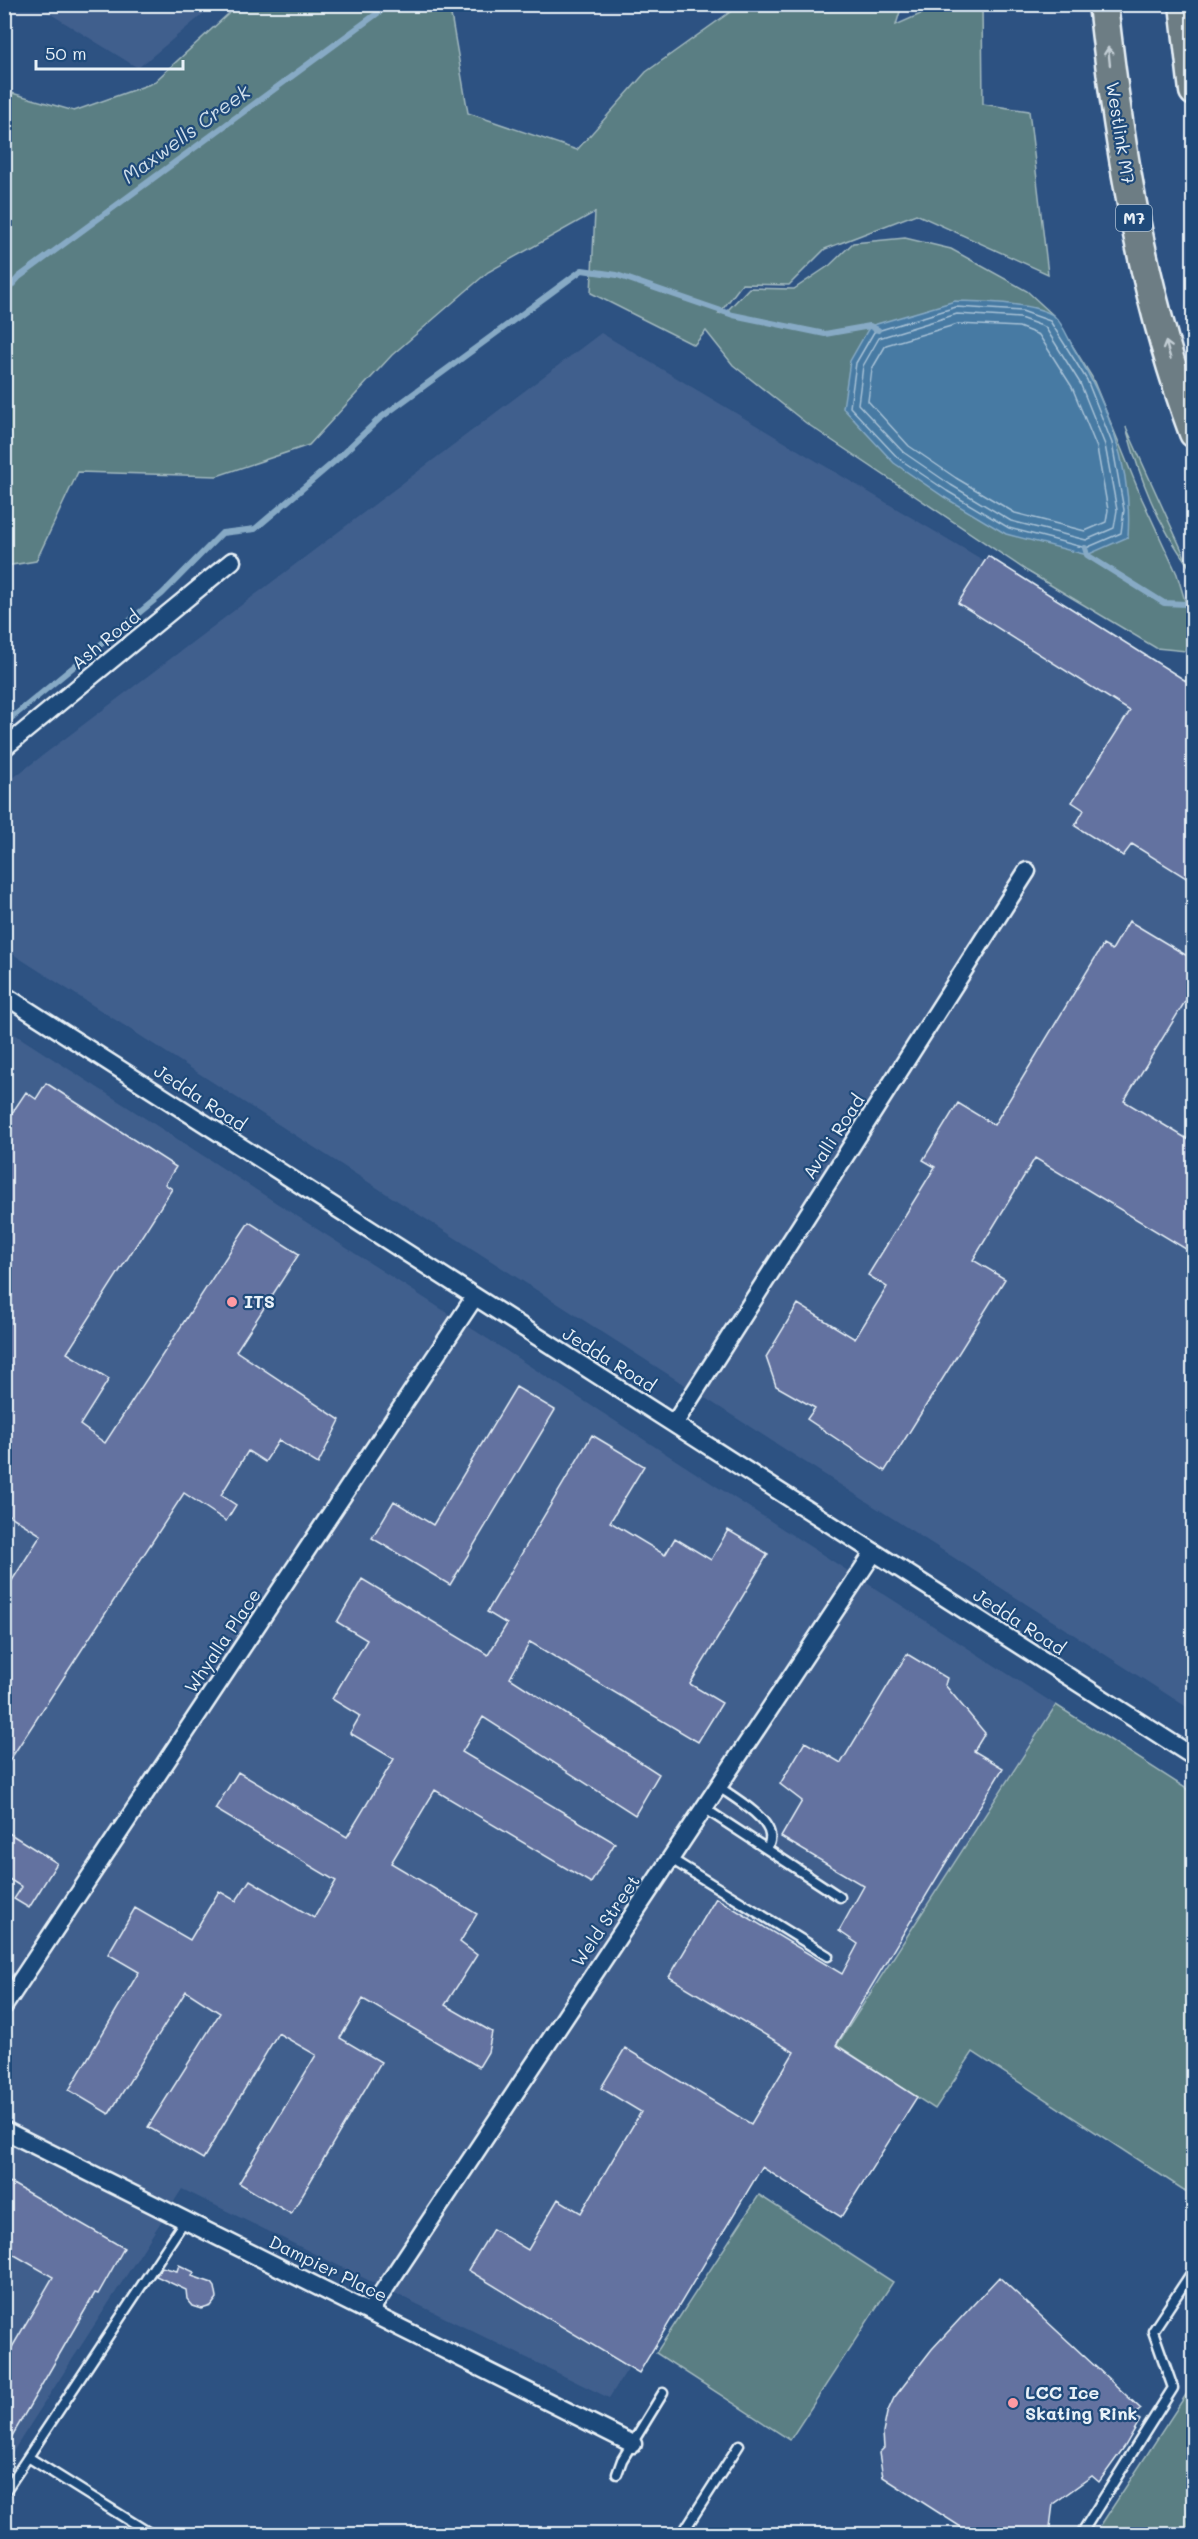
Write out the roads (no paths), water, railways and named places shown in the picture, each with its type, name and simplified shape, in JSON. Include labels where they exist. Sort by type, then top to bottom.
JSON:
[{"type":"highway","name":"Westlink M7","points":[[1103,4],[1121,149],[1137,233],[1192,430]]},
{"type":"highway","points":[[1184,4],[1194,91]]},
{"type":"street","name":"Ash Road","points":[[4,748],[232,561]]},
{"type":"street","name":"Avalli Road","points":[[674,1424],[1027,871]]},
{"type":"street","name":"Jedda Road","points":[[4,995],[1194,1757]]},
{"type":"street","name":"Whyalla Place","points":[[4,2006],[474,1298]]},
{"type":"street","name":"Weld Street","points":[[370,2311],[874,1552]]},
{"type":"street","name":"Dampier Place","points":[[4,2130],[633,2444]]},
{"type":"lane","points":[[719,1787],[759,1816],[768,1827],[771,1838],[767,1849]]},
{"type":"lane","points":[[704,1808],[840,1897]]},
{"type":"lane","points":[[671,1859],[828,1956]]},
{"type":"lane","points":[[4,2493],[185,2220]]},
{"type":"lane","points":[[1081,2535],[1173,2388],[1153,2331],[1194,2269]]},
{"type":"lane","points":[[617,2474],[622,2460],[663,2393]]},
{"type":"lane","points":[[682,2535],[739,2445]]},
{"type":"lane","points":[[28,2457],[151,2535]]},
{"type":"water","points":[[955,301],[1021,305],[1046,311],[1060,322],[1097,391],[1116,438],[1126,487],[1129,512],[1128,537],[1087,555],[1006,534],[944,497],[894,463],[843,408],[850,361],[870,326]]},
{"type":"waterway","name":"Maxwells Creek","points":[[4,294],[19,277],[390,4]]},
{"type":"waterway","points":[[4,724],[162,594],[222,533],[255,529],[335,461],[379,419],[582,270],[617,275],[733,315],[825,334],[870,326],[878,330]]},
{"type":"waterway","points":[[1085,548],[1087,555],[1164,603],[1186,604]]},
{"type":"place","name":"ITS","points":[[232,1302]]},
{"type":"place","name":"LCC Ice Skating Rink","points":[[1013,2403]]}]
